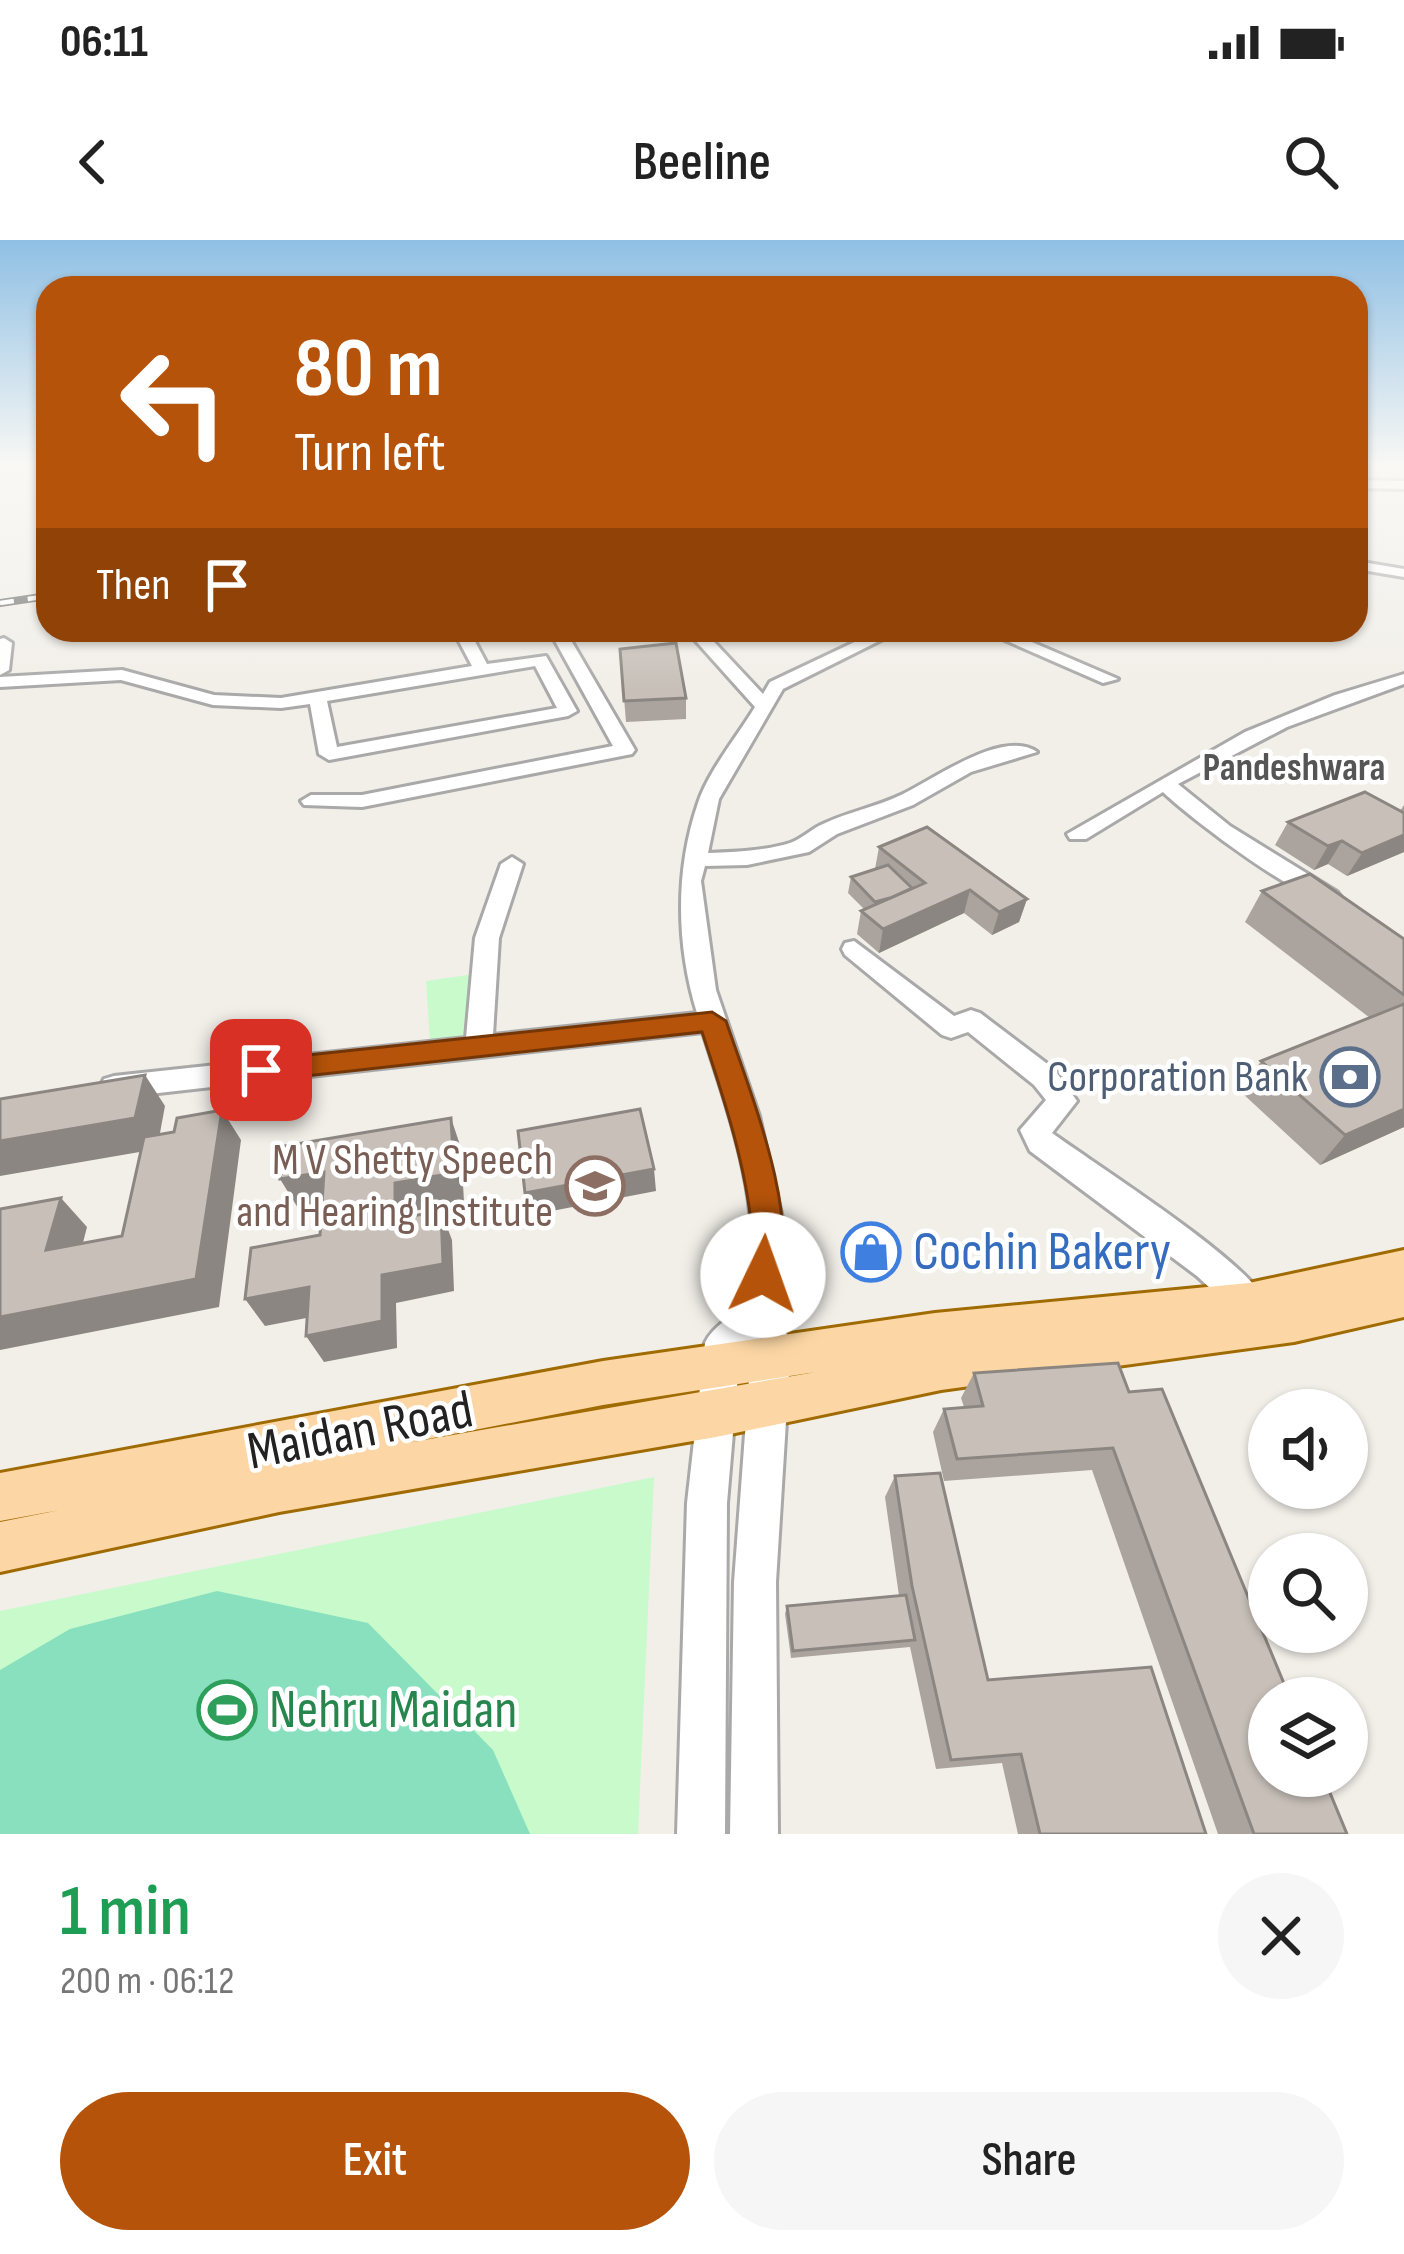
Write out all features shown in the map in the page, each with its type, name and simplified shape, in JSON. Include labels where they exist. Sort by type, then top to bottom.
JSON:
[{"type":"main road","points":[[771,1380],[935,1333],[1249,1302],[1404,1268]]},
{"type":"main road","points":[[771,1380],[941,1369],[1294,1322],[1404,1298]]},
{"type":"main road","name":"Maidan Road","points":[[0,1497],[721,1365],[771,1380]]},
{"type":"main road","name":"Maidan Road","points":[[0,1547],[279,1488],[716,1414],[771,1380]]},
{"type":"street","points":[[1368,567],[1404,573]]},
{"type":"street","points":[[467,642],[482,670]]},
{"type":"street","points":[[310,801],[362,801],[625,750],[564,642]]},
{"type":"street","points":[[705,642],[766,707]]},
{"type":"street","points":[[701,1834],[702,1636],[723,1343],[756,1314],[770,1236],[744,1116],[703,990],[690,881],[709,799],[776,686],[862,642]]},
{"type":"street","points":[[1019,642],[1109,679]]},
{"type":"street","points":[[0,670],[4,643]]},
{"type":"street","points":[[0,682],[122,675],[213,700],[281,703],[540,660],[568,711],[329,754],[318,698]]},
{"type":"street","points":[[1078,834],[1221,749],[1327,700],[1404,679]]},
{"type":"street","points":[[694,860],[747,858],[801,847],[829,829],[906,801],[964,768],[1005,752],[1027,752]]},
{"type":"street","points":[[1165,783],[1187,806],[1241,844],[1343,906]]},
{"type":"street","points":[[479,1046],[487,938],[512,864]]},
{"type":"street","points":[[854,949],[951,1028],[971,1020],[1044,1077],[1063,1101],[1035,1130],[1041,1142],[1209,1265],[1249,1302]]},
{"type":"street","points":[[91,1090],[712,1021]]},
{"type":"street","points":[[754,1834],[754,1582],[771,1380],[771,1338],[756,1314]]},
{"type":"green space","points":[[474,974],[476,1034],[430,1041],[426,981]]},
{"type":"green space","points":[[654,1477],[638,1834],[0,1834],[0,1611]]},
{"type":"green space","name":"Nehru Maidan","points":[[217,1591],[368,1623],[493,1750],[530,1834],[0,1834],[0,1670],[70,1629]]},
{"type":"building","points":[[676,643],[686,698],[624,701],[620,649]]},
{"type":"building","points":[[1365,792],[1404,813],[1404,835],[1362,853],[1342,841],[1328,846],[1288,822]]},
{"type":"building","points":[[927,827],[1027,899],[999,912],[970,890],[883,929],[861,911],[925,883],[879,847]]},
{"type":"building","points":[[888,865],[912,888],[875,902],[851,877]]},
{"type":"building","points":[[1310,874],[1404,939],[1404,995],[1262,891]]},
{"type":"building","points":[[1404,1004],[1404,1109],[1345,1135],[1261,1061]]},
{"type":"building","points":[[145,1075],[135,1118],[0,1141],[0,1099]]},
{"type":"building","points":[[640,1109],[654,1169],[525,1193],[518,1131]]},
{"type":"building","points":[[222,1110],[196,1279],[0,1317],[0,1209],[61,1198],[46,1250],[122,1236],[144,1137],[174,1132],[177,1118]]},
{"type":"building","points":[[451,1118],[454,1173],[395,1183],[395,1219],[441,1211],[443,1264],[382,1275],[382,1321],[306,1336],[309,1287],[245,1299],[251,1248],[320,1235],[324,1172],[280,1179],[284,1146]]},
{"type":"building","points":[[1118,1363],[1129,1392],[1162,1389],[1248,1597],[1248,1653],[1271,1653],[1281,1677],[1248,1677],[1248,1797],[1332,1797],[1347,1834],[1254,1834],[1113,1448],[957,1459],[944,1409],[983,1406],[974,1373]]},
{"type":"building","points":[[940,1473],[988,1680],[1151,1667],[1206,1834],[1040,1834],[1021,1754],[951,1760],[912,1586],[895,1476]]},
{"type":"building","points":[[906,1595],[915,1640],[793,1651],[787,1606]]},
{"type":"railway","points":[[0,603],[36,598]]},
{"type":"place","name":"Corporation Bank","points":[[1350,1077]]},
{"type":"place","name":"M V Shetty Speech and Hearing Institute","points":[[595,1186]]},
{"type":"place","name":"Cochin Bakery","points":[[871,1252]]},
{"type":"place","name":"Nehru Maidan","points":[[227,1710]]},
{"type":"district","name":"Pandeshwara","points":[[1294,768]]},
{"type":"route","points":[[261,1070],[712,1021],[744,1116],[770,1236],[763,1275]]}]
